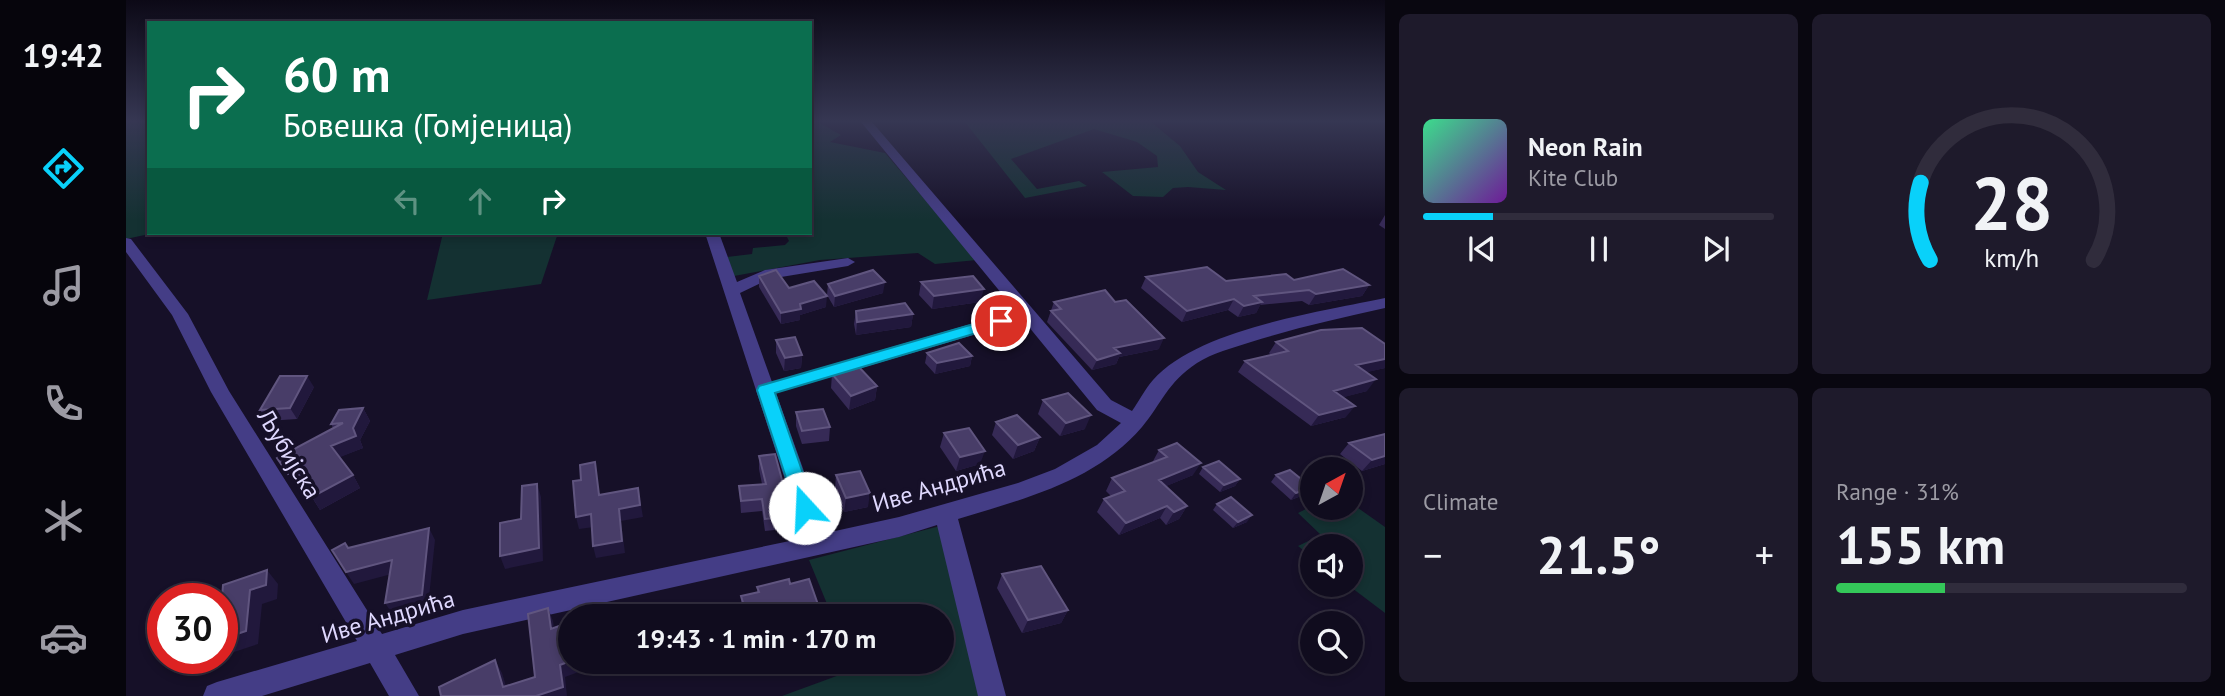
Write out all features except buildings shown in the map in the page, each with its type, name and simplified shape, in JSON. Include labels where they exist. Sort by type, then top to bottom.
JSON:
[{"type":"street","points":[[893,154],[1104,405],[1135,422]]},
{"type":"street","points":[[713,235],[818,544]]},
{"type":"street","name":"Љубијска","points":[[126,242],[180,314],[220,392],[405,696]]},
{"type":"street","points":[[731,290],[765,275],[848,262]]},
{"type":"street","name":"Иве Андрића","points":[[217,696],[463,622],[946,514],[1063,475],[1104,450],[1135,422],[1160,384],[1189,360],[1209,349],[1293,323],[1385,303]]},
{"type":"street","points":[[765,390],[1001,321]]},
{"type":"street","points":[[946,514],[992,696]]},
{"type":"green space","points":[[126,154],[147,154],[147,234],[126,239]]},
{"type":"green space","points":[[812,154],[886,154],[977,260],[935,264],[918,253],[820,260],[734,276],[727,257],[752,254],[753,248],[785,245],[789,241],[786,235],[812,235]]},
{"type":"green space","points":[[991,154],[1024,154],[1011,159],[1037,189],[1079,181],[1087,186],[1025,198]]},
{"type":"green space","points":[[1155,154],[1186,154],[1198,172],[1226,190],[1188,187],[1173,188],[1163,197],[1133,196],[1102,172],[1158,167]]},
{"type":"green space","points":[[443,235],[557,235],[541,284],[427,300]]},
{"type":"green space","points":[[1363,511],[1385,527],[1385,613],[1363,596],[1363,534],[1320,534],[1305,520],[1363,520]]},
{"type":"green space","points":[[940,526],[986,696],[782,696],[842,674],[954,674],[954,604],[827,604],[809,560]]},
{"type":"route","points":[[805,508],[765,390],[1001,321]]}]
